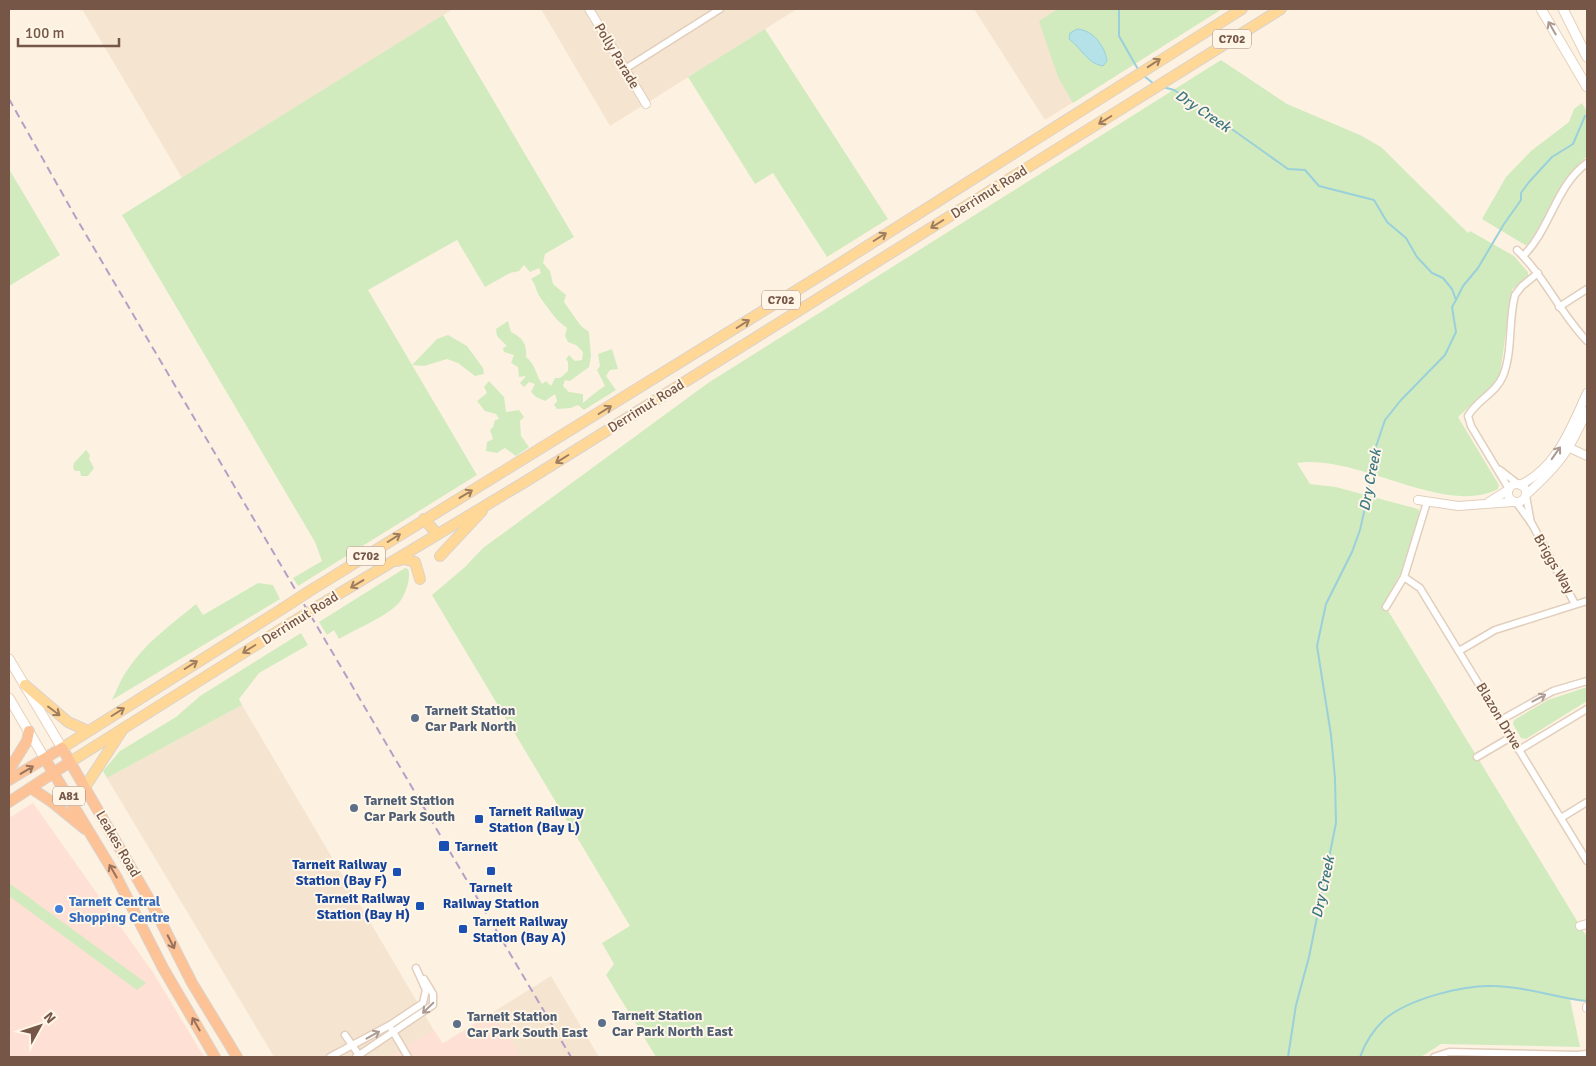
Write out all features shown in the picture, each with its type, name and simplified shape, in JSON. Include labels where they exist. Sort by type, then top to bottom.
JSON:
[{"type":"highway","points":[[9,770],[27,741],[29,731]]},
{"type":"highway","name":"Derrimut Road","points":[[9,780],[62,748]]},
{"type":"highway","name":"Leakes Road","points":[[62,748],[153,906],[192,983],[237,1057]]},
{"type":"highway","name":"Leakes Road","points":[[45,759],[92,835],[137,916],[163,968],[215,1057]]},
{"type":"highway","name":"Derrimut Road","points":[[9,802],[70,762]]},
{"type":"highway","points":[[31,788],[52,802],[92,835]]},
{"type":"main road","name":"Derrimut Road","points":[[62,748],[424,519],[521,462],[814,279],[1172,51],[1242,9]]},
{"type":"main road","name":"Derrimut Road","points":[[70,762],[291,623],[488,504],[1281,9]]},
{"type":"main road","points":[[1541,9],[1587,87]]},
{"type":"main road","points":[[1563,9],[1587,57]]},
{"type":"main road","points":[[440,556],[488,504]]},
{"type":"main road","points":[[424,519],[433,537]]},
{"type":"main road","points":[[391,563],[404,559],[412,560],[420,573],[420,579]]},
{"type":"main road","name":"Leakes Road","points":[[9,659],[62,748]]},
{"type":"main road","points":[[25,686],[68,722],[88,730]]},
{"type":"main road","name":"Leakes Road","points":[[9,698],[45,759]]},
{"type":"main road","points":[[85,787],[122,729]]},
{"type":"street","name":"Polly Parade","points":[[589,9],[646,104]]},
{"type":"street","points":[[624,69],[720,9]]},
{"type":"street","points":[[1523,256],[1533,246],[1575,174],[1587,163]]},
{"type":"street","points":[[1517,250],[1538,273],[1559,307],[1587,341]]},
{"type":"street","points":[[1515,502],[1508,496],[1509,490],[1471,426],[1468,416],[1472,409],[1496,388],[1503,376],[1516,295],[1522,286],[1538,273]]},
{"type":"street","points":[[1559,307],[1587,289]]},
{"type":"street","points":[[1487,503],[1542,470],[1556,454],[1587,393]]},
{"type":"street","points":[[1418,500],[1458,506],[1522,501],[1553,471],[1570,448],[1587,411]]},
{"type":"street","points":[[1570,448],[1587,456]]},
{"type":"street","points":[[1498,470],[1525,489],[1526,496]]},
{"type":"street","name":"Briggs Way","points":[[1526,496],[1532,524]]},
{"type":"street","points":[[1386,607],[1404,576],[1426,502]]},
{"type":"street","name":"Briggs Way","points":[[1515,502],[1532,524],[1575,604]]},
{"type":"street","name":"Blazon Drive","points":[[1404,576],[1420,588],[1587,861]]},
{"type":"street","points":[[1459,651],[1494,630],[1587,601]]},
{"type":"street","points":[[1501,720],[1548,693],[1587,681]]},
{"type":"street","points":[[1519,750],[1587,709]]},
{"type":"street","points":[[1477,758],[1511,737]]},
{"type":"street","points":[[1561,818],[1587,802]]},
{"type":"street","points":[[330,1057],[351,1045],[390,1026],[425,1000],[426,990],[416,968],[433,994],[434,1003],[426,1012],[357,1056],[351,1045],[345,1036]]},
{"type":"street","points":[[390,1026],[408,1057]]},
{"type":"street","points":[[1434,1057],[1449,1052],[1587,1054]]},
{"type":"shaded area","points":[[82,9],[453,9],[182,178]]},
{"type":"shaded area","points":[[541,9],[797,9],[610,126]]},
{"type":"shaded area","points":[[974,9],[1084,9],[1124,70],[1045,120]]},
{"type":"shaded area","points":[[242,705],[442,1044],[551,976],[599,1057],[274,1057],[107,778]]},
{"type":"shaded area","name":"Tarneit Central Shopping Centre","points":[[33,803],[154,974],[204,1057],[9,1057],[9,818]]},
{"type":"shaded area","points":[[494,1012],[521,1057],[388,1057],[434,1030],[443,1044]]},
{"type":"green space","points":[[1058,9],[1222,9],[1073,103],[1058,77],[1039,21]]},
{"type":"green space","points":[[443,15],[574,237],[545,254],[543,263],[550,271],[553,284],[566,295],[564,302],[581,326],[589,332],[591,356],[589,367],[570,381],[565,380],[563,386],[569,392],[583,394],[583,403],[605,386],[597,370],[600,366],[598,354],[612,349],[618,369],[610,370],[606,376],[616,390],[584,410],[578,405],[571,408],[557,409],[554,405],[557,401],[555,394],[545,401],[536,397],[531,392],[535,384],[529,382],[524,387],[520,383],[526,376],[519,377],[518,367],[511,363],[514,355],[504,352],[503,348],[507,346],[497,336],[496,329],[508,321],[511,332],[523,342],[526,348],[526,357],[534,366],[542,384],[546,381],[551,386],[555,378],[560,378],[568,371],[566,359],[569,355],[575,361],[582,360],[583,352],[576,345],[568,342],[565,336],[567,328],[549,310],[539,295],[531,279],[541,273],[539,268],[530,272],[524,265],[519,271],[510,273],[485,287],[457,240],[368,290],[477,475],[298,586],[293,578],[322,561],[315,542],[122,215]]},
{"type":"green space","points":[[765,29],[888,219],[827,257],[773,173],[755,184],[688,77]]},
{"type":"green space","points":[[1221,60],[1287,104],[1360,135],[1381,147],[1468,233],[1470,231],[1514,256],[1528,272],[1528,276],[1512,290],[1500,374],[1492,386],[1458,417],[1499,485],[1498,489],[1476,496],[1452,495],[1426,490],[1346,467],[1321,462],[1297,463],[1310,484],[1336,487],[1418,509],[1420,513],[1404,567],[1384,604],[1585,934],[1587,933],[1587,1001],[1570,999],[1580,1047],[1441,1044],[1421,1057],[656,1057],[606,975],[614,964],[602,943],[630,926],[432,595],[465,567],[483,548],[708,383]]},
{"type":"green space","points":[[1582,103],[1587,112],[1587,156],[1571,172],[1529,244],[1525,245],[1482,219],[1506,177],[1531,151],[1569,122],[1574,109]]},
{"type":"green space","points":[[9,169],[60,255],[9,286]]},
{"type":"green space","points":[[448,335],[467,346],[483,368],[484,374],[475,376],[458,363],[447,359],[424,366],[412,365],[437,339]]},
{"type":"green space","points":[[489,381],[504,397],[506,412],[519,410],[524,417],[520,421],[521,436],[529,447],[516,456],[505,448],[497,453],[486,451],[487,442],[493,439],[490,430],[495,420],[499,419],[496,414],[485,411],[477,401],[487,393],[484,387]]},
{"type":"green space","points":[[86,450],[90,455],[89,459],[94,468],[88,476],[81,476],[80,471],[75,471],[73,468],[74,463]]},
{"type":"green space","points":[[405,568],[408,569],[409,573],[407,588],[397,605],[377,619],[339,639],[334,630],[327,635],[319,622]]},
{"type":"green space","points":[[258,583],[273,585],[280,599],[112,700],[121,680],[135,659],[160,634],[196,604],[203,615]]},
{"type":"green space","points":[[301,633],[308,645],[259,673],[239,699],[242,705],[107,778],[103,771],[120,751],[176,717],[200,696]]},
{"type":"green space","points":[[1587,687],[1587,701],[1526,739],[1521,738],[1513,724],[1514,720],[1548,700]]},
{"type":"green space","points":[[9,883],[146,983],[137,990],[9,896]]},
{"type":"water","points":[[1077,29],[1088,32],[1101,45],[1107,61],[1103,66],[1089,59],[1069,39],[1070,33]]},
{"type":"waterway","name":"Dry Creek","points":[[1119,9],[1119,36],[1139,71]]},
{"type":"waterway","name":"Dry Creek","points":[[1144,76],[1154,84]]},
{"type":"waterway","name":"Dry Creek","points":[[1163,87],[1174,90],[1198,105],[1288,169],[1305,170],[1319,186],[1374,200],[1387,222],[1406,238],[1417,257],[1432,273],[1443,278],[1452,289],[1456,300],[1452,307],[1456,332],[1445,355],[1401,400],[1385,420],[1369,467],[1369,490],[1360,530],[1352,552],[1326,604],[1317,646],[1331,735],[1335,778],[1336,823],[1309,957],[1296,1005],[1288,1057]]},
{"type":"waterway","points":[[1456,300],[1463,286],[1478,268],[1504,224],[1521,200],[1521,193],[1552,157],[1573,144],[1585,116]]},
{"type":"waterway","points":[[1360,1057],[1370,1037],[1385,1019],[1408,1005],[1452,991],[1480,986],[1493,986],[1529,990],[1587,1001]]},
{"type":"railway","points":[[9,99],[75,216],[571,1057]]},
{"type":"place","name":"Tarneit Station Car Park North","points":[[415,718]]},
{"type":"place","name":"Tarneit Station Car Park South","points":[[354,808]]},
{"type":"place","name":"Tarneit Railway Station (Bay L)","points":[[479,819]]},
{"type":"place","name":"Tarneit","points":[[444,846]]},
{"type":"place","name":"Tarneit Railway Station","points":[[491,871]]},
{"type":"place","name":"Tarneit Railway Station (Bay F)","points":[[397,872]]},
{"type":"place","name":"Tarneit Railway Station (Bay H)","points":[[420,906]]},
{"type":"place","name":"Tarneit Central Shopping Centre","points":[[59,909]]},
{"type":"place","name":"Tarneit Railway Station (Bay A)","points":[[463,929]]},
{"type":"place","name":"Tarneit Station Car Park North East","points":[[602,1023]]},
{"type":"place","name":"Tarneit Station Car Park South East","points":[[457,1024]]}]
